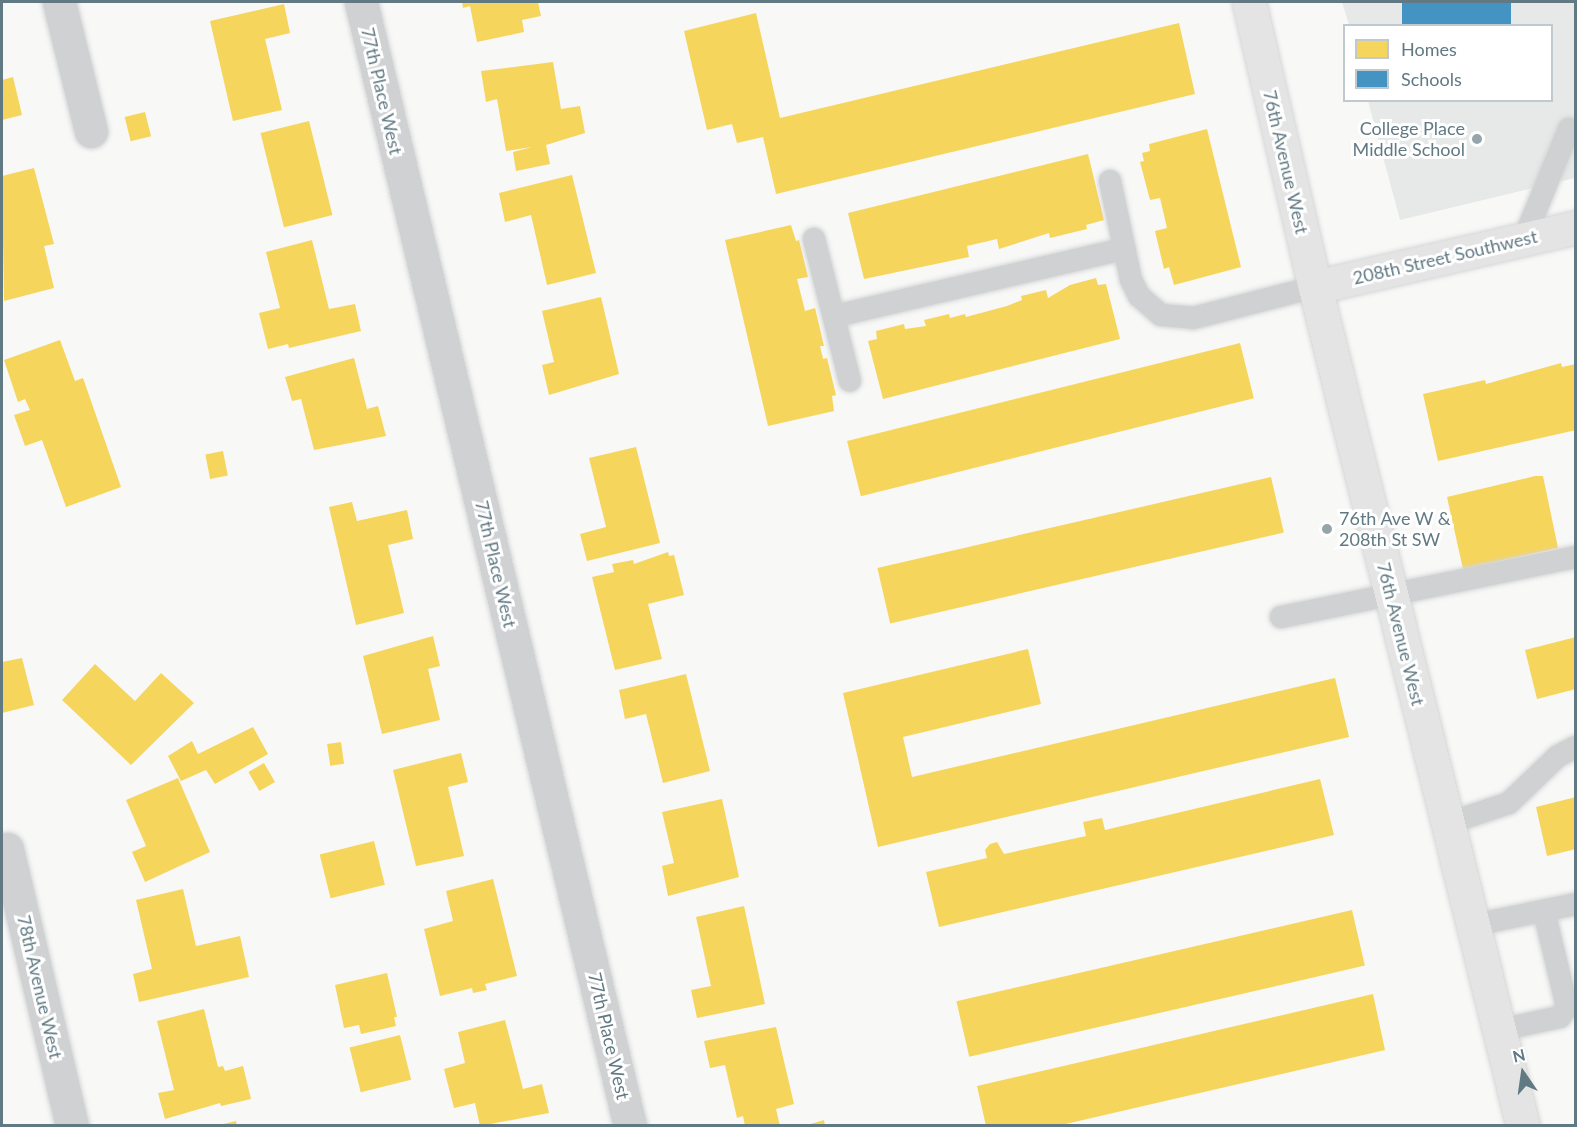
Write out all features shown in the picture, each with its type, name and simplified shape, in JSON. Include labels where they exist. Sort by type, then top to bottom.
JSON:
[{"type":"street","points":[[58,2],[91,130]]},
{"type":"street","name":"77th Place West","points":[[361,2],[630,1125]]},
{"type":"street","name":"76th Avenue West","points":[[1249,2],[1316,287],[1523,1125]]},
{"type":"street","name":"208th Street Southwest","points":[[1316,287],[1575,227]]},
{"type":"street","name":"78th Avenue West","points":[[7,849],[72,1125]]},
{"type":"lane","points":[[1524,239],[1569,129]]},
{"type":"lane","points":[[1110,181],[1124,249],[1139,296],[1161,315],[1193,318],[1316,287]]},
{"type":"lane","points":[[814,239],[850,381]]},
{"type":"lane","points":[[835,316],[1124,249]]},
{"type":"lane","points":[[1281,617],[1575,557]]},
{"type":"lane","points":[[1449,823],[1509,803],[1558,756],[1575,747]]},
{"type":"lane","points":[[1474,926],[1575,904]]},
{"type":"lane","points":[[1500,1030],[1560,1017],[1567,1007],[1544,910]]},
{"type":"shaded area","name":"College Place Middle School","points":[[1342,2],[1575,2],[1575,178],[1400,220],[1368,102],[1553,102],[1553,24],[1349,24]]},
{"type":"building: Homes","points":[[462,2],[538,2],[541,16],[522,20],[524,32],[477,42],[470,6],[463,8]]},
{"type":"building: Homes","points":[[284,4],[290,33],[265,39],[282,110],[233,121],[210,21]]},
{"type":"building: Homes","points":[[756,13],[780,118],[1179,23],[1195,94],[776,194],[763,137],[737,143],[732,124],[707,130],[684,31]]},
{"type":"building: Homes","points":[[553,62],[561,109],[580,106],[585,133],[546,145],[550,164],[516,171],[513,152],[532,147],[506,151],[497,99],[486,102],[481,71]]},
{"type":"building: Homes","points":[[13,77],[22,115],[2,120],[2,80]]},
{"type":"building: Homes","points":[[145,112],[151,136],[131,141],[125,117]]},
{"type":"building: Homes","points":[[309,121],[332,215],[284,227],[260,133]]},
{"type":"building: Homes","points":[[1207,129],[1241,267],[1174,285],[1169,267],[1164,269],[1155,231],[1167,228],[1160,198],[1150,200],[1140,162],[1144,161],[1142,153],[1150,151],[1149,144]]},
{"type":"building: Homes","points":[[1088,154],[1104,220],[1086,225],[1087,229],[1050,238],[1049,233],[999,249],[997,239],[967,246],[969,257],[864,279],[848,213]]},
{"type":"building: Homes","points":[[34,168],[54,244],[44,246],[54,288],[4,301],[2,176]]},
{"type":"building: Homes","points":[[572,175],[596,273],[547,285],[531,215],[505,222],[499,193]]},
{"type":"building: Homes","points":[[791,225],[796,241],[799,240],[808,277],[797,279],[805,311],[815,308],[824,346],[820,346],[823,359],[827,358],[836,395],[832,396],[834,411],[768,426],[725,240]]},
{"type":"building: Homes","points":[[312,240],[329,309],[355,304],[361,331],[289,348],[288,344],[268,349],[259,313],[280,308],[266,252]]},
{"type":"building: Homes","points":[[1096,278],[1098,285],[1106,284],[1120,339],[883,399],[868,341],[877,339],[876,331],[904,324],[905,329],[926,326],[924,320],[949,314],[950,318],[965,314],[966,317],[1007,306],[1022,300],[1021,296],[1046,290],[1048,298],[1070,285]]},
{"type":"building: Homes","points":[[601,297],[619,374],[549,395],[542,365],[554,362],[542,311]]},
{"type":"building: Homes","points":[[60,340],[75,381],[83,378],[121,487],[66,507],[42,440],[25,446],[14,415],[30,410],[25,399],[18,402],[4,360]]},
{"type":"building: Homes","points":[[1240,343],[1254,398],[861,496],[847,441]]},
{"type":"building: Homes","points":[[354,358],[367,409],[378,406],[386,436],[314,450],[301,399],[292,401],[285,377]]},
{"type":"building: Homes","points":[[1561,363],[1562,367],[1576,364],[1576,430],[1438,461],[1423,394],[1485,380],[1486,384]]},
{"type":"building: Homes","points":[[636,447],[660,543],[587,561],[580,534],[606,527],[589,458]]},
{"type":"building: Homes","points":[[223,451],[228,476],[210,479],[205,454]]},
{"type":"building: Homes","points":[[1543,476],[1558,548],[1463,569],[1447,497]]},
{"type":"building: Homes","points":[[1271,477],[1284,533],[890,623],[877,568]]},
{"type":"building: Homes","points":[[352,502],[357,521],[407,510],[413,539],[388,545],[404,613],[356,625],[329,507]]},
{"type":"building: Homes","points":[[668,552],[669,556],[674,555],[684,595],[648,604],[662,659],[615,670],[592,577],[614,572],[612,564],[633,560],[634,564]]},
{"type":"building: Homes","points":[[433,636],[440,666],[428,669],[440,720],[382,734],[363,656]]},
{"type":"building: Homes","points":[[1576,637],[1576,689],[1537,699],[1525,650]]},
{"type":"building: Homes","points":[[1028,649],[1041,704],[903,737],[912,777],[1335,678],[1349,737],[878,847],[843,693]]},
{"type":"building: Homes","points":[[22,658],[34,705],[2,713],[2,662]]},
{"type":"building: Homes","points":[[95,664],[135,701],[161,673],[194,703],[131,765],[62,700]]},
{"type":"building: Homes","points":[[686,674],[710,771],[663,783],[646,714],[625,719],[619,690]]},
{"type":"building: Homes","points":[[253,727],[268,754],[215,784],[206,770],[181,781],[168,756],[192,741],[198,754]]},
{"type":"building: Homes","points":[[341,742],[344,764],[330,766],[327,744]]},
{"type":"building: Homes","points":[[461,753],[468,782],[448,787],[464,856],[416,866],[393,770]]},
{"type":"building: Homes","points":[[264,763],[275,782],[259,791],[248,772]]},
{"type":"building: Homes","points":[[178,778],[210,852],[145,882],[132,852],[146,846],[126,800]]},
{"type":"building: Homes","points":[[1320,779],[1334,835],[939,927],[926,872],[987,858],[985,850],[990,844],[997,842],[1004,854],[1086,836],[1083,822],[1102,818],[1105,830]]},
{"type":"building: Homes","points":[[1576,797],[1576,849],[1547,856],[1536,807]]},
{"type":"building: Homes","points":[[722,799],[739,877],[668,896],[662,866],[674,863],[662,812]]},
{"type":"building: Homes","points":[[374,841],[385,885],[331,898],[320,855]]},
{"type":"building: Homes","points":[[493,879],[517,976],[485,984],[487,990],[473,993],[472,988],[440,996],[424,929],[453,921],[446,891]]},
{"type":"building: Homes","points":[[183,889],[196,946],[240,936],[249,977],[139,1002],[133,974],[152,969],[136,900]]},
{"type":"building: Homes","points":[[744,906],[765,1004],[697,1018],[691,990],[711,986],[696,917]]},
{"type":"building: Homes","points":[[1352,910],[1365,966],[969,1057],[956,1001]]},
{"type":"building: Homes","points":[[387,973],[397,1017],[394,1017],[396,1026],[361,1034],[359,1025],[344,1028],[335,985]]},
{"type":"building: Homes","points":[[1373,994],[1385,1050],[1057,1126],[986,1126],[977,1086]]},
{"type":"building: Homes","points":[[204,1009],[218,1067],[223,1066],[225,1071],[243,1066],[251,1099],[221,1106],[220,1103],[165,1119],[158,1093],[174,1090],[157,1021]]},
{"type":"building: Homes","points":[[505,1020],[523,1089],[542,1084],[549,1113],[480,1126],[475,1103],[454,1108],[444,1069],[465,1063],[458,1032]]},
{"type":"building: Homes","points":[[776,1027],[794,1104],[776,1109],[780,1126],[745,1126],[743,1116],[737,1118],[725,1065],[710,1068],[704,1041]]},
{"type":"building: Homes","points":[[400,1035],[411,1080],[361,1092],[350,1048]]},
{"type":"building: Homes","points":[[824,1120],[825,1126],[807,1126],[807,1125]]},
{"type":"building: Homes","points":[[236,1121],[237,1126],[219,1126],[219,1125]]},
{"type":"building: Schools","points":[[1402,2],[1511,2],[1511,24],[1402,24]]},
{"type":"place","name":"College Place Middle School","points":[[1477,139]]},
{"type":"place","name":"76th Ave W & 208th St SW","points":[[1327,529]]}]
